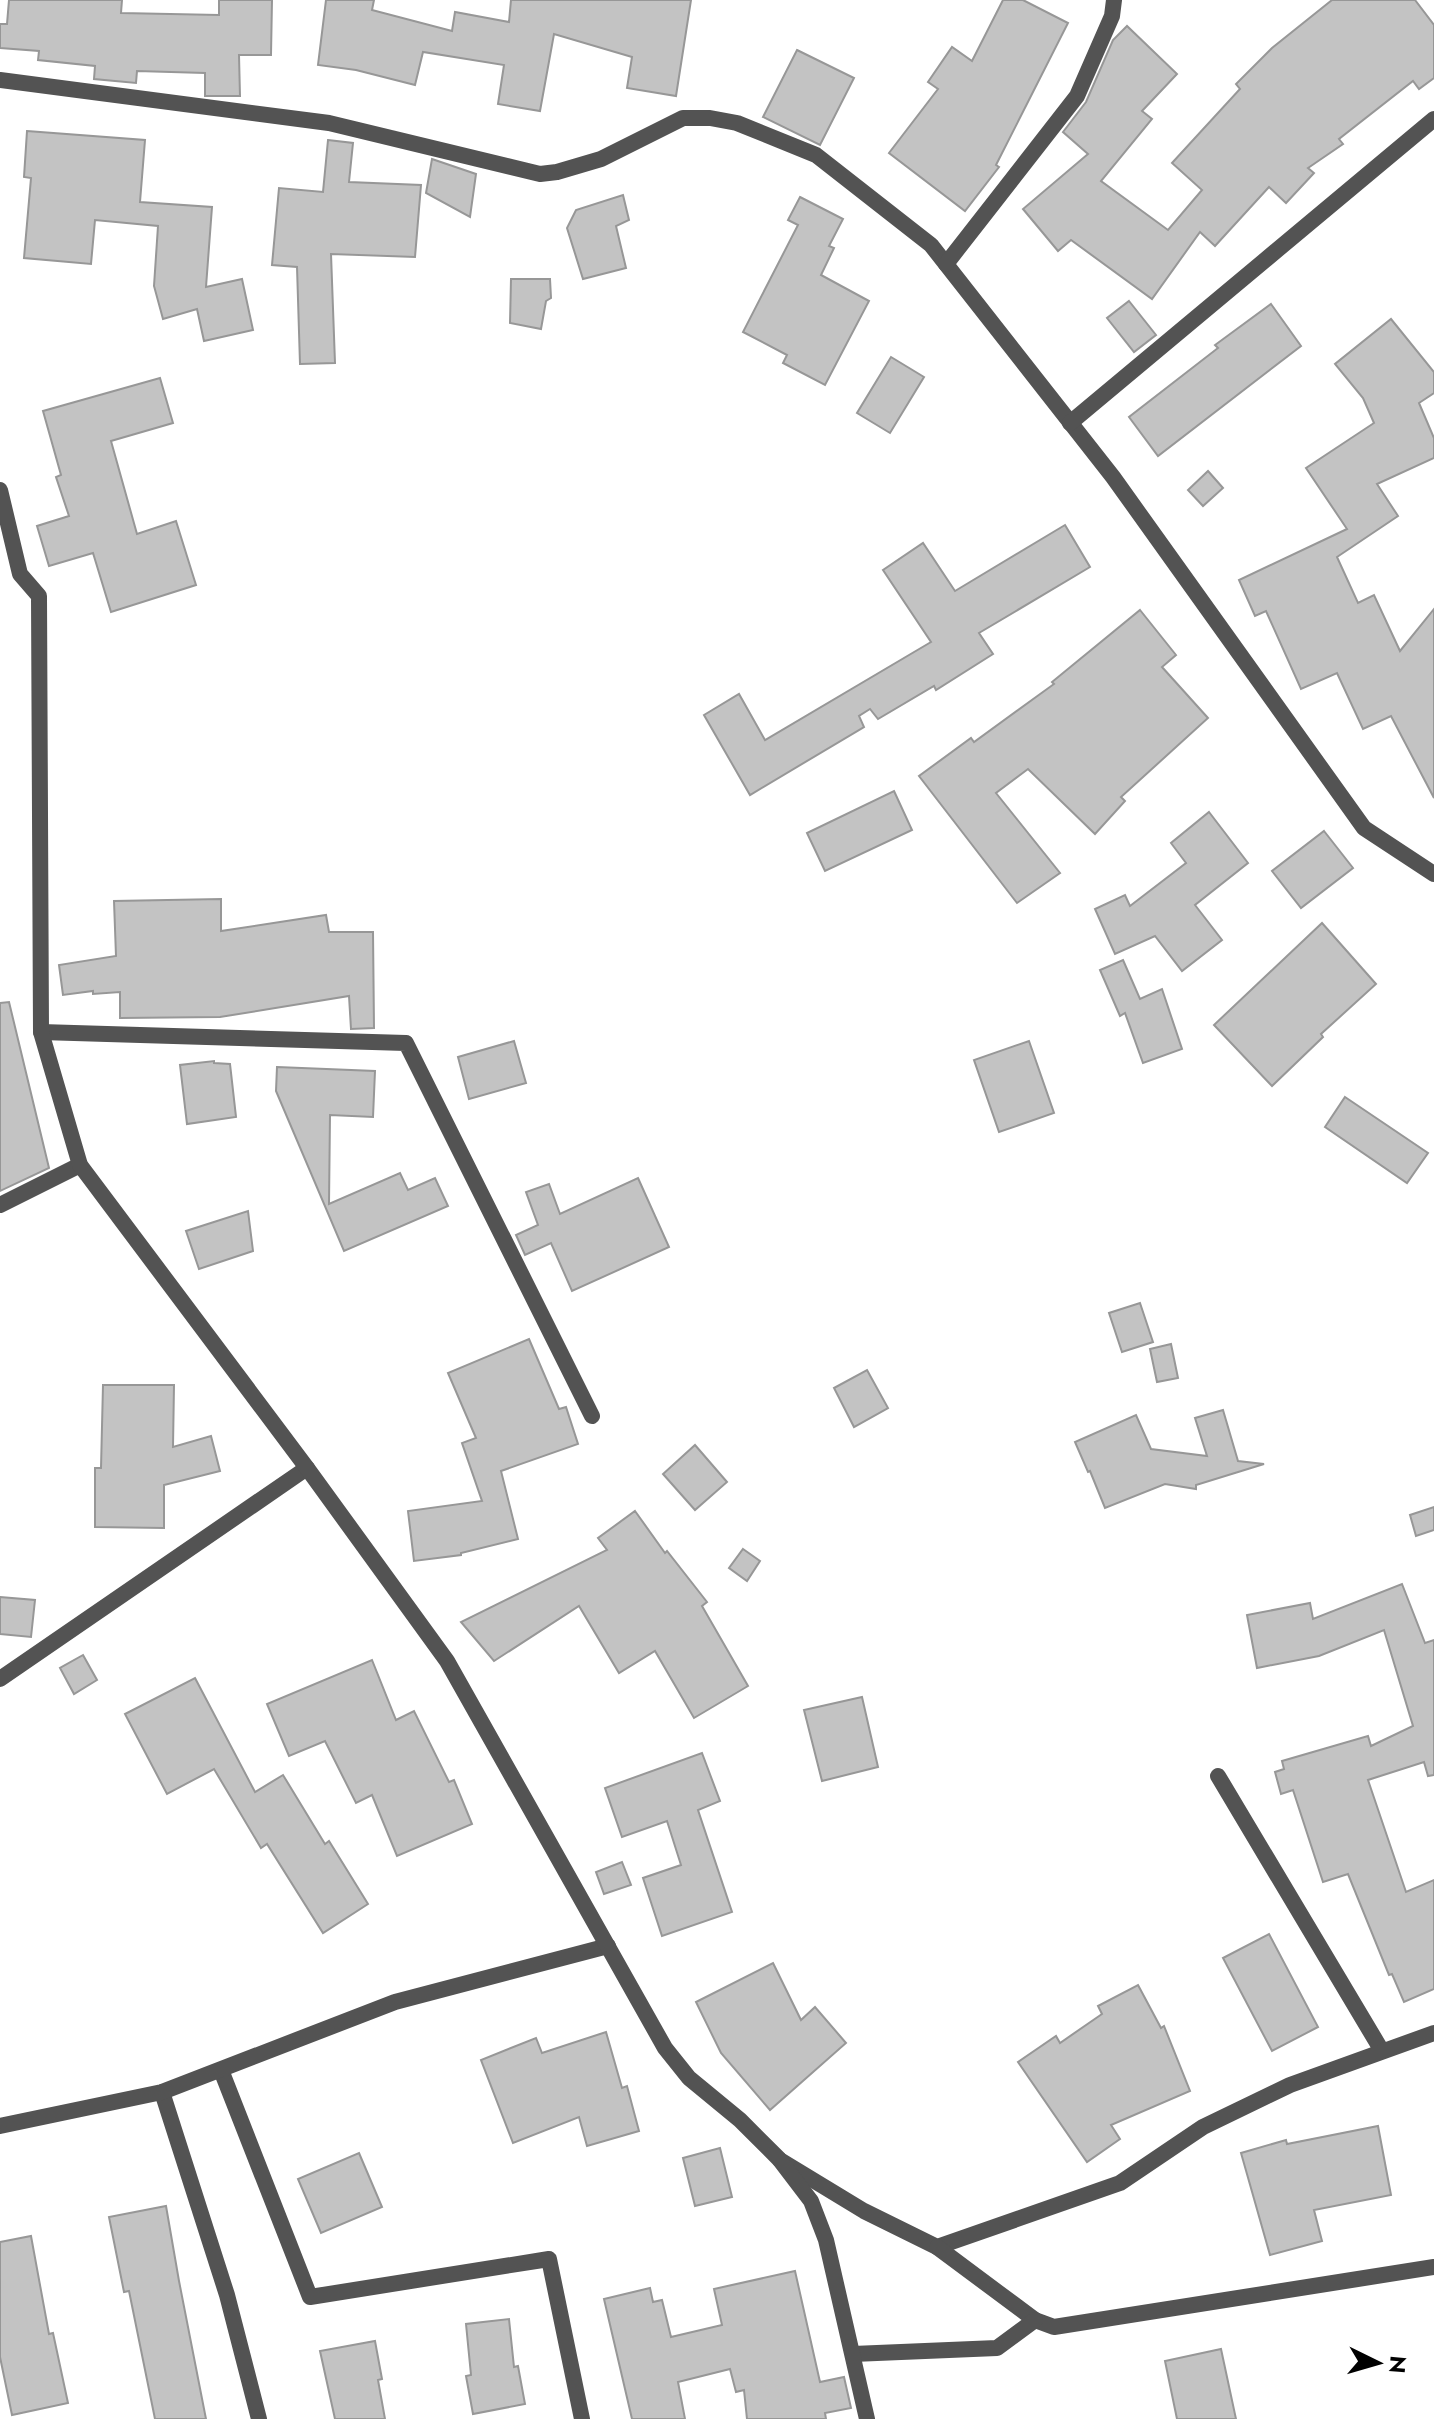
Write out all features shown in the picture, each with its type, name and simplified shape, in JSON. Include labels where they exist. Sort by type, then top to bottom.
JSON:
[{"type":"street","points":[[946,264],[1077,96],[1112,16],[1114,0]]},
{"type":"street","points":[[0,80],[329,123],[540,174],[601,159],[683,118],[737,123],[816,155],[931,245],[1113,477],[1364,828],[1434,874]]},
{"type":"street","points":[[1070,423],[1434,119]]},
{"type":"street","points":[[0,490],[20,574],[39,596],[41,1032],[80,1165],[447,1661],[665,2048],[689,2078],[740,2120],[779,2159],[811,2201],[826,2240],[867,2419]]},
{"type":"street","points":[[41,1032],[406,1043],[592,1416]]},
{"type":"street","points":[[0,1205],[80,1165]]},
{"type":"street","points":[[0,1679],[307,1468]]},
{"type":"street","points":[[1218,1776],[1382,2051]]},
{"type":"street","points":[[0,2126],[162,2092],[395,2002],[608,1946]]},
{"type":"street","points":[[937,2247],[1120,2183],[1203,2127],[1290,2085],[1434,2033]]},
{"type":"street","points":[[221,2070],[310,2297],[549,2259],[582,2419]]},
{"type":"street","points":[[162,2092],[227,2295],[259,2419]]},
{"type":"street","points":[[779,2159],[864,2211],[937,2247],[1035,2320],[1054,2327],[1434,2267]]},
{"type":"street","points":[[853,2354],[997,2348],[1035,2320]]},
{"type":"building","points":[[9,0],[122,0],[121,13],[219,15],[219,0],[272,0],[271,55],[239,55],[240,96],[205,96],[205,73],[137,71],[136,83],[94,79],[95,66],[38,60],[39,51],[0,48],[0,24],[7,24]]},
{"type":"building","points":[[326,0],[374,0],[372,10],[452,31],[455,12],[509,22],[511,0],[691,0],[676,96],[627,88],[632,57],[554,34],[540,111],[498,104],[504,65],[423,52],[415,85],[356,70],[318,65]]},
{"type":"building","points":[[1003,0],[1023,0],[1068,23],[996,165],[999,167],[965,211],[889,153],[938,89],[928,82],[952,47],[972,61]]},
{"type":"building","points":[[1332,0],[1415,0],[1434,25],[1434,78],[1419,89],[1413,81],[1339,139],[1343,144],[1308,168],[1314,173],[1286,203],[1269,187],[1215,246],[1200,232],[1152,299],[1071,240],[1058,251],[1023,209],[1088,154],[1063,132],[1086,102],[1113,40],[1127,26],[1177,74],[1142,111],[1152,119],[1101,181],[1168,230],[1202,190],[1172,163],[1240,89],[1236,84],[1272,48]]},
{"type":"building","points":[[797,50],[854,78],[820,145],[763,117]]},
{"type":"building","points":[[27,131],[145,140],[140,202],[212,207],[206,287],[242,279],[253,330],[204,341],[197,309],[163,319],[154,286],[158,226],[95,220],[91,264],[24,258],[31,178],[24,177]]},
{"type":"building","points":[[328,140],[353,143],[349,182],[421,185],[415,257],[331,254],[335,363],[300,364],[297,267],[272,265],[279,188],[323,192]]},
{"type":"building","points":[[432,159],[476,174],[470,217],[426,193]]},
{"type":"building","points":[[623,195],[629,220],[616,226],[626,268],[583,279],[567,228],[576,210]]},
{"type":"building","points":[[800,197],[843,219],[829,246],[834,248],[821,275],[869,301],[825,385],[783,363],[787,355],[743,332],[798,225],[788,220]]},
{"type":"building","points":[[511,279],[550,279],[551,298],[546,301],[541,329],[510,323]]},
{"type":"building","points":[[1129,301],[1156,335],[1134,352],[1107,318]]},
{"type":"building","points":[[1271,304],[1301,346],[1158,456],[1129,417],[1218,348],[1215,345]]},
{"type":"building","points":[[1391,319],[1434,372],[1434,393],[1419,403],[1434,438],[1434,458],[1377,484],[1398,516],[1337,557],[1358,603],[1374,595],[1400,651],[1434,609],[1434,798],[1391,716],[1363,729],[1337,673],[1301,689],[1266,611],[1255,616],[1239,580],[1347,529],[1306,468],[1374,423],[1363,398],[1335,364]]},
{"type":"building","points":[[891,357],[924,377],[890,433],[857,413]]},
{"type":"building","points":[[160,378],[173,423],[111,441],[137,534],[176,521],[196,585],[111,612],[93,553],[49,566],[37,526],[69,516],[56,477],[61,475],[43,411]]},
{"type":"building","points":[[1208,471],[1223,488],[1203,506],[1188,490]]},
{"type":"building","points":[[1065,525],[1090,567],[979,633],[993,654],[936,690],[934,686],[878,719],[870,709],[859,716],[864,727],[750,795],[704,715],[739,694],[765,740],[931,642],[883,570],[923,543],[955,591]]},
{"type":"building","points":[[1140,610],[1176,655],[1162,667],[1208,718],[1121,797],[1125,801],[1095,834],[1028,769],[996,793],[1060,873],[1017,903],[919,776],[971,738],[974,742],[1054,684],[1052,682]]},
{"type":"building","points":[[894,791],[912,830],[825,871],[807,833]]},
{"type":"building","points":[[1209,812],[1248,863],[1195,905],[1222,940],[1182,971],[1155,936],[1115,954],[1095,909],[1125,895],[1130,906],[1186,863],[1171,843]]},
{"type":"building","points":[[1324,831],[1353,868],[1301,908],[1272,871]]},
{"type":"building","points":[[221,899],[221,931],[326,915],[329,932],[373,932],[374,1028],[351,1029],[349,996],[220,1017],[120,1018],[120,992],[93,994],[93,991],[63,995],[59,965],[116,956],[114,901]]},
{"type":"building","points":[[1322,923],[1376,984],[1321,1034],[1323,1037],[1272,1086],[1214,1025]]},
{"type":"building","points":[[1123,960],[1140,999],[1162,989],[1182,1049],[1143,1063],[1125,1013],[1120,1016],[1100,970]]},
{"type":"building","points":[[9,1002],[49,1168],[0,1191],[0,1003]]},
{"type":"building","points":[[514,1041],[526,1083],[469,1099],[458,1057]]},
{"type":"building","points":[[1029,1041],[1054,1113],[999,1132],[974,1060]]},
{"type":"building","points":[[214,1061],[230,1064],[236,1117],[187,1124],[180,1065]]},
{"type":"building","points":[[277,1067],[375,1071],[373,1117],[330,1115],[329,1204],[400,1173],[408,1190],[435,1178],[448,1206],[344,1251],[276,1091]]},
{"type":"building","points":[[1345,1097],[1428,1153],[1407,1183],[1325,1127]]},
{"type":"building","points":[[638,1178],[669,1247],[572,1291],[551,1243],[525,1255],[516,1235],[538,1225],[526,1192],[549,1184],[560,1214]]},
{"type":"building","points":[[248,1211],[253,1251],[199,1269],[186,1231]]},
{"type":"building","points":[[1140,1303],[1153,1342],[1122,1352],[1109,1313]]},
{"type":"building","points":[[529,1339],[559,1409],[566,1407],[578,1444],[501,1471],[518,1539],[461,1555],[414,1561],[408,1511],[482,1501],[462,1443],[476,1438],[448,1373]]},
{"type":"building","points":[[1171,1344],[1178,1378],[1157,1382],[1150,1349]]},
{"type":"building","points":[[867,1370],[888,1408],[854,1427],[834,1388]]},
{"type":"building","points":[[103,1385],[174,1385],[173,1447],[211,1436],[220,1471],[164,1485],[164,1528],[95,1527],[95,1468],[101,1468]]},
{"type":"building","points":[[1223,1410],[1238,1461],[1264,1464],[1196,1485],[1196,1489],[1165,1484],[1105,1508],[1075,1442],[1136,1415],[1151,1449],[1207,1456],[1195,1418]]},
{"type":"building","points":[[695,1445],[727,1482],[695,1510],[663,1474]]},
{"type":"building","points":[[1434,1507],[1434,1530],[1416,1536],[1410,1515]]},
{"type":"building","points":[[635,1511],[665,1553],[667,1551],[707,1602],[702,1606],[748,1686],[694,1718],[655,1651],[619,1673],[579,1606],[494,1661],[461,1622],[607,1550],[598,1538]]},
{"type":"building","points":[[743,1549],[760,1561],[747,1581],[729,1568]]},
{"type":"building","points":[[1402,1584],[1425,1643],[1434,1640],[1434,1775],[1428,1776],[1424,1762],[1368,1780],[1406,1892],[1434,1880],[1434,1989],[1404,2002],[1392,1974],[1389,1975],[1348,1874],[1323,1882],[1293,1790],[1281,1794],[1275,1772],[1284,1769],[1282,1761],[1368,1736],[1371,1746],[1413,1726],[1384,1630],[1319,1656],[1257,1668],[1247,1615],[1310,1603],[1313,1619]]},
{"type":"building","points":[[0,1597],[35,1600],[31,1637],[0,1634]]},
{"type":"building","points":[[83,1655],[97,1680],[74,1694],[60,1668]]},
{"type":"building","points":[[372,1660],[396,1720],[414,1711],[449,1782],[454,1780],[472,1824],[397,1856],[372,1795],[356,1803],[325,1741],[289,1756],[267,1704]]},
{"type":"building","points":[[195,1678],[255,1792],[283,1775],[325,1844],[329,1841],[368,1904],[323,1933],[267,1844],[261,1848],[214,1769],[167,1794],[125,1714]]},
{"type":"building","points":[[862,1697],[878,1767],[822,1781],[804,1710]]},
{"type":"building","points":[[702,1753],[720,1801],[698,1810],[732,1912],[662,1936],[643,1878],[681,1865],[667,1821],[622,1837],[605,1788]]},
{"type":"building","points":[[622,1862],[631,1885],[604,1894],[596,1872]]},
{"type":"building","points":[[1269,1934],[1318,2027],[1272,2051],[1223,1958]]},
{"type":"building","points":[[773,1963],[801,2020],[815,2007],[846,2043],[770,2110],[721,2053],[696,2002]]},
{"type":"building","points":[[1138,1985],[1161,2028],[1164,2026],[1190,2091],[1111,2125],[1120,2139],[1087,2162],[1018,2062],[1056,2036],[1060,2043],[1102,2014],[1098,2006]]},
{"type":"building","points":[[606,2032],[622,2088],[627,2086],[639,2131],[587,2146],[579,2117],[513,2143],[481,2060],[536,2038],[542,2053]]},
{"type":"building","points":[[1378,2126],[1391,2195],[1314,2210],[1322,2241],[1270,2255],[1241,2153],[1286,2140],[1287,2144]]},
{"type":"building","points":[[720,2148],[732,2197],[695,2206],[683,2158]]},
{"type":"building","points":[[359,2153],[382,2207],[321,2233],[298,2179]]},
{"type":"building","points":[[166,2206],[206,2419],[155,2419],[129,2291],[124,2292],[109,2217]]},
{"type":"building","points":[[31,2236],[49,2334],[53,2333],[68,2403],[12,2415],[0,2357],[0,2242]]},
{"type":"building","points":[[795,2271],[820,2382],[844,2377],[851,2408],[825,2413],[826,2419],[747,2419],[744,2390],[736,2392],[730,2369],[678,2382],[685,2419],[632,2419],[604,2299],[650,2288],[653,2302],[662,2300],[671,2337],[722,2325],[714,2289]]},
{"type":"building","points":[[509,2319],[514,2367],[518,2366],[525,2404],[473,2414],[466,2376],[471,2375],[466,2324]]},
{"type":"building","points":[[375,2341],[385,2419],[335,2419],[320,2351]]},
{"type":"building","points":[[1221,2349],[1236,2419],[1177,2419],[1165,2361]]}]
